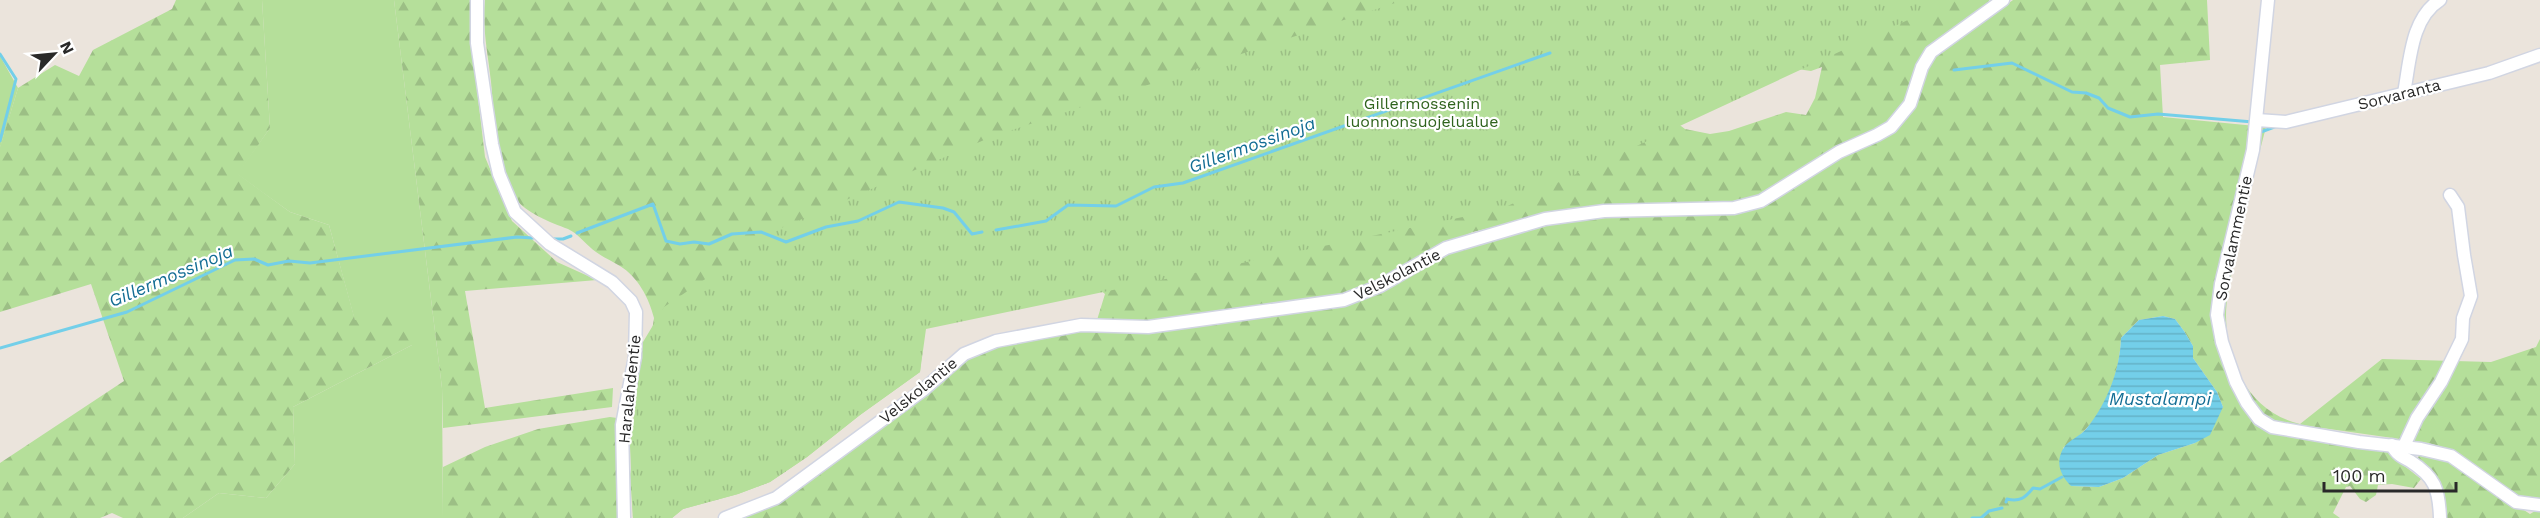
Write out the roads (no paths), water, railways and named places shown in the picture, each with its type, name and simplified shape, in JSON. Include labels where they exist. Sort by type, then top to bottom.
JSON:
[{"type":"street","name":"Haralahdentie","points":[[477,0],[477,43],[492,144],[499,174],[514,212],[550,244],[612,282],[627,296],[636,312],[635,357],[622,425],[624,518]]},
{"type":"street","name":"Velskolantie","points":[[725,518],[776,498],[923,390],[964,354],[990,342],[1081,326],[1148,327],[1344,300],[1380,286],[1446,248],[1545,219],[1604,211],[1734,208],[1761,201],[1839,152],[1891,127],[1910,104],[1922,67],[1931,52],[2003,0]]},
{"type":"street","name":"Sorvalammentie","points":[[2268,0],[2253,150],[2221,284],[2217,315],[2222,342],[2236,382],[2251,409],[2259,419],[2272,428],[2451,456],[2516,502],[2540,505]]},
{"type":"street","points":[[2404,93],[2420,22],[2428,7],[2440,0]]},
{"type":"street","name":"Sorvaranta","points":[[2257,120],[2286,122],[2489,73],[2540,55]]},
{"type":"street","points":[[2440,518],[2438,494],[2428,474],[2397,453],[2398,446],[2441,382],[2462,339],[2463,318],[2471,296],[2458,207],[2450,195]]},
{"type":"water","name":"Mustalampi","points":[[2163,316],[2175,319],[2184,331],[2193,346],[2193,358],[2217,392],[2223,407],[2210,435],[2195,443],[2158,455],[2123,478],[2099,487],[2071,486],[2060,469],[2059,459],[2063,449],[2087,428],[2101,408],[2115,374],[2121,338],[2139,320]]},
{"type":"waterway","name":"Gillermossinoja","points":[[996,230],[1046,221],[1068,205],[1116,206],[1154,187],[1183,183],[1550,53]]},
{"type":"waterway","points":[[0,54],[16,79],[0,141]]},
{"type":"waterway","points":[[1954,70],[2012,63],[2072,92],[2086,93],[2099,98],[2108,108],[2130,117],[2158,114],[2253,122]]},
{"type":"waterway","points":[[2261,132],[2277,126]]},
{"type":"waterway","name":"Gillermossinoja","points":[[577,233],[653,204],[666,241],[680,244],[694,242],[709,244],[732,234],[761,232],[786,242],[826,227],[858,221],[899,202],[943,208],[954,212],[972,234],[982,232]]},
{"type":"waterway","name":"Gillermossinoja","points":[[553,239],[571,236]]},
{"type":"waterway","name":"Gillermossinoja","points":[[0,348],[127,312],[235,260],[254,259],[268,265],[289,261],[310,263],[517,237],[533,238]]},
{"type":"waterway","points":[[2006,502],[2007,499],[2022,498],[2033,488],[2040,489],[2062,477]]},
{"type":"waterway","points":[[1981,518],[1989,511],[2002,508]]},
{"type":"waterway","points":[[1972,518],[1980,518]]},
{"type":"park label","name":"Gillermossenin luonnonsuojelualue","points":[[1422,112]]}]
